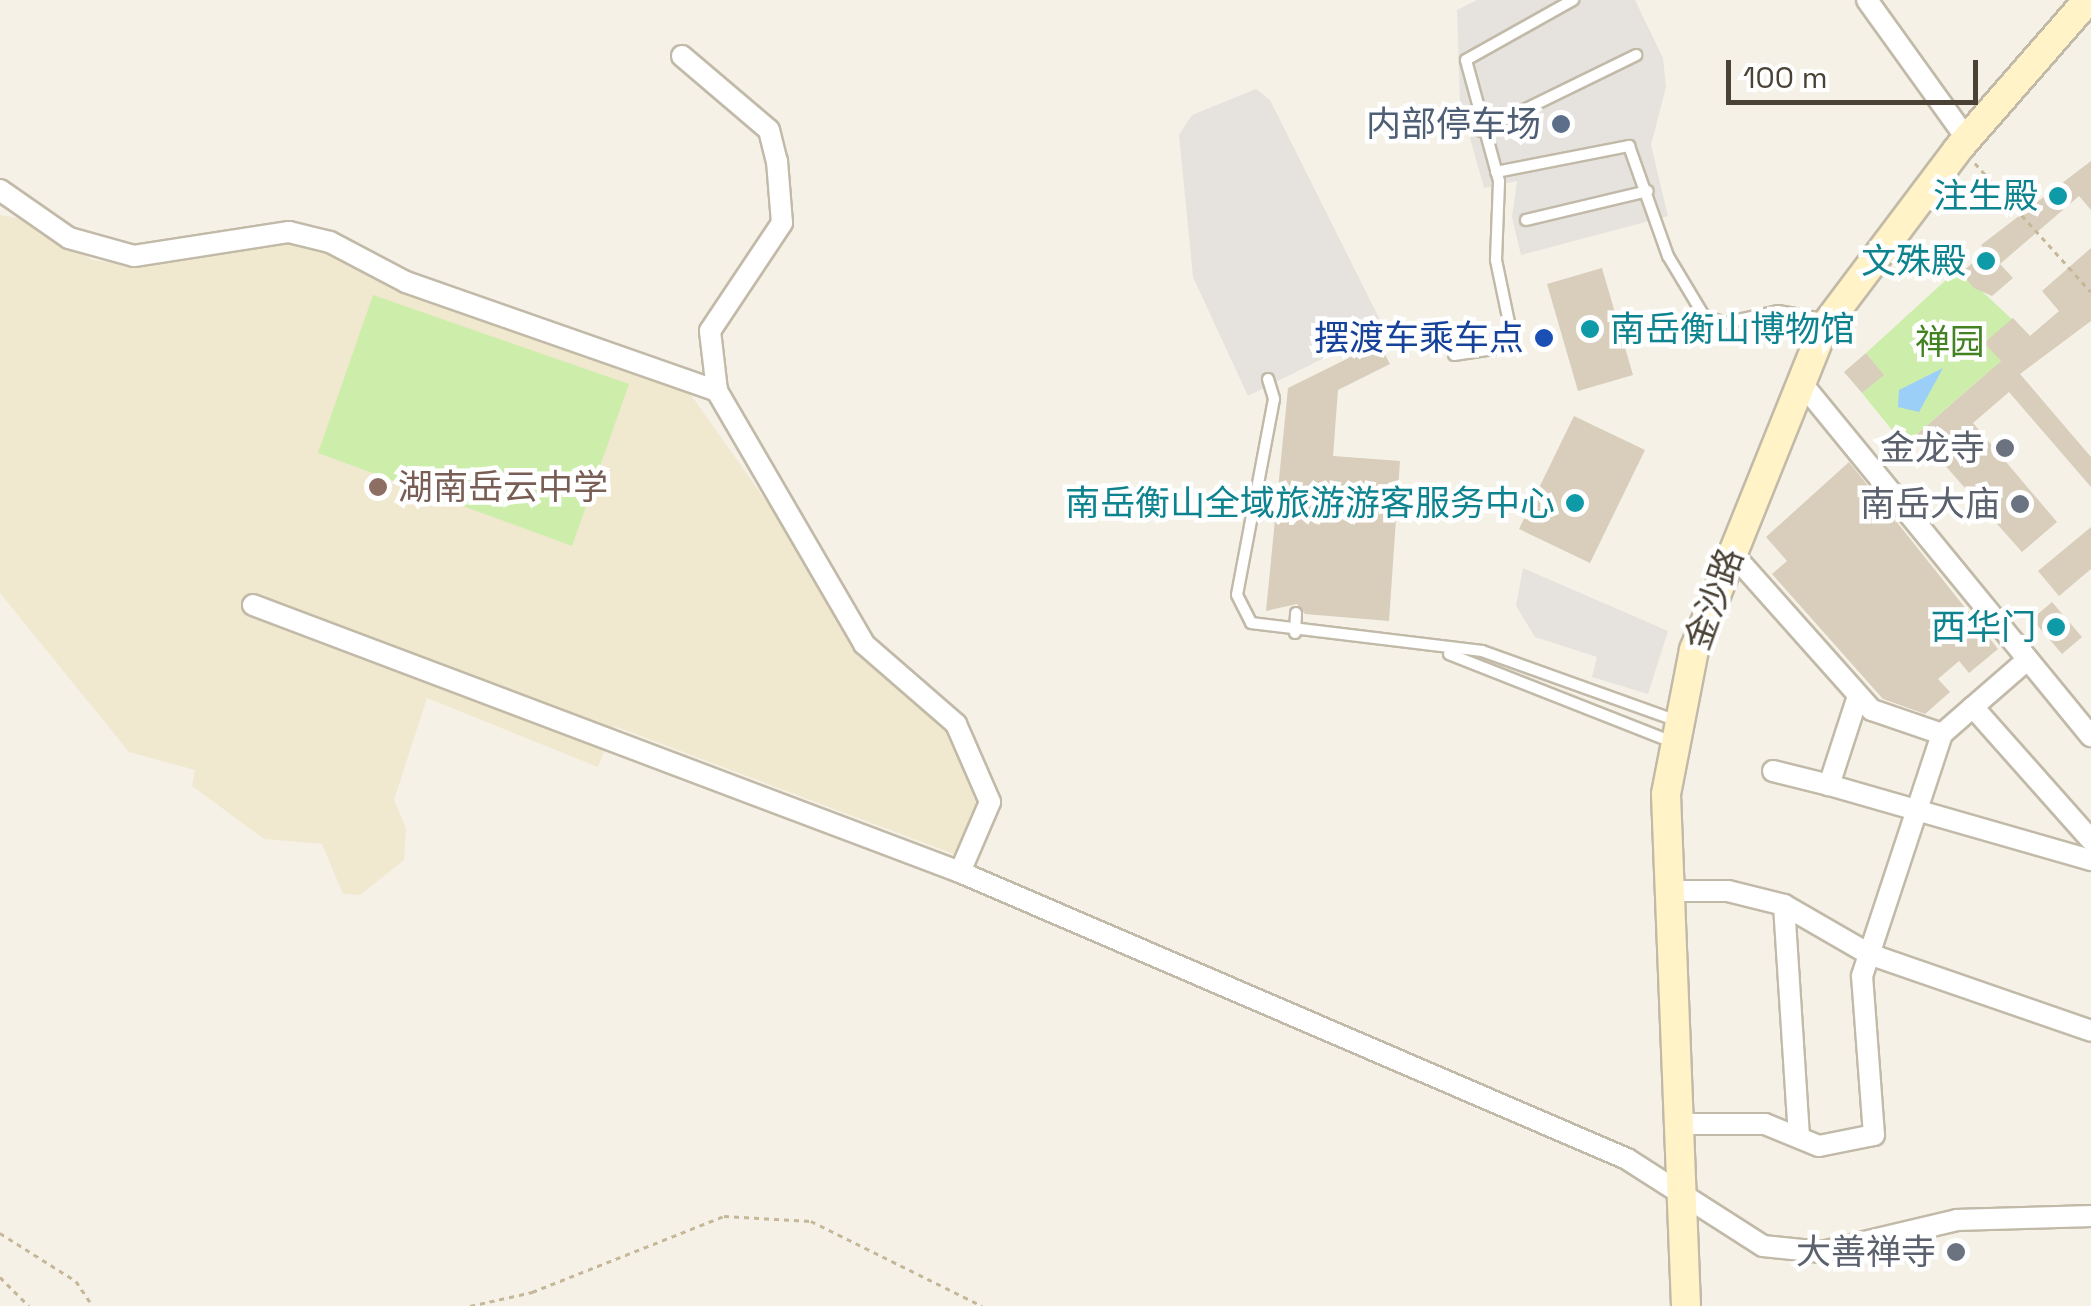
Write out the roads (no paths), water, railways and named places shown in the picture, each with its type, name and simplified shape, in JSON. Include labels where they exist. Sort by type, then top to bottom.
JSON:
[{"type":"main road","name":"金沙路","points":[[1686,1306],[1668,891],[1672,731],[1731,552],[1829,320],[1963,144],[2088,0]]},
{"type":"street","points":[[1867,0],[1963,144]]},
{"type":"street","points":[[682,56],[750,109],[769,130],[776,161],[782,223],[710,331],[716,390],[864,644],[956,724],[990,802],[960,872]]},
{"type":"street","points":[[0,190],[69,238],[134,256],[289,232],[330,242],[406,282],[716,390]]},
{"type":"street","points":[[1800,381],[2091,736]]},
{"type":"street","points":[[1731,552],[1858,696],[1942,734]]},
{"type":"street","points":[[253,604],[960,872],[1628,1159],[1729,1230],[1793,1251],[1863,1246],[1957,1220],[2091,1216]]},
{"type":"street","points":[[1681,1124],[1766,1124],[1799,1134],[1820,1146],[1874,1135],[1862,976],[1914,810],[1942,734],[2027,660]]},
{"type":"street","points":[[1829,785],[1858,696]]},
{"type":"street","points":[[1973,708],[2091,840]]},
{"type":"street","points":[[1773,771],[2091,860]]},
{"type":"street","points":[[1668,891],[1728,891],[1784,905],[1870,954],[2091,1030]]},
{"type":"street","points":[[1784,905],[1799,1134]]},
{"type":"lane","points":[[1454,356],[1501,348],[1510,332],[1496,260],[1496,172],[1481,131],[1468,54],[1572,0]]},
{"type":"lane","points":[[1481,131],[1636,55]]},
{"type":"lane","points":[[1496,172],[1626,145],[1639,154],[1668,256],[1710,320],[1778,311],[1829,320]]},
{"type":"lane","points":[[1526,220],[1648,191]]},
{"type":"lane","points":[[1268,379],[1274,399],[1237,596],[1252,624],[1448,654],[1672,731]]},
{"type":"lane","points":[[1295,633],[1296,613]]},
{"type":"lane","points":[[1448,654],[1482,651],[1672,731]]},
{"type":"water","points":[[1943,368],[1919,412],[1898,407],[1899,390]]},
{"type":"place","name":"内部停车场","points":[[1561,124]]},
{"type":"place","name":"注生殿","points":[[2058,196]]},
{"type":"place","name":"文殊殿","points":[[1986,261]]},
{"type":"place","name":"南岳衡山博物馆","points":[[1590,329]]},
{"type":"place","name":"摆渡车乘车点","points":[[1544,338]]},
{"type":"place","name":"金龙寺","points":[[2005,448]]},
{"type":"place","name":"湖南岳云中学","points":[[378,487]]},
{"type":"place","name":"南岳衡山全域旅游游客服务中心","points":[[1575,503]]},
{"type":"place","name":"南岳大庙","points":[[2020,504]]},
{"type":"place","name":"西华门","points":[[2056,627]]},
{"type":"place","name":"大善禅寺","points":[[1956,1252]]},
{"type":"park label","name":"禅园","points":[[1950,342]]}]
